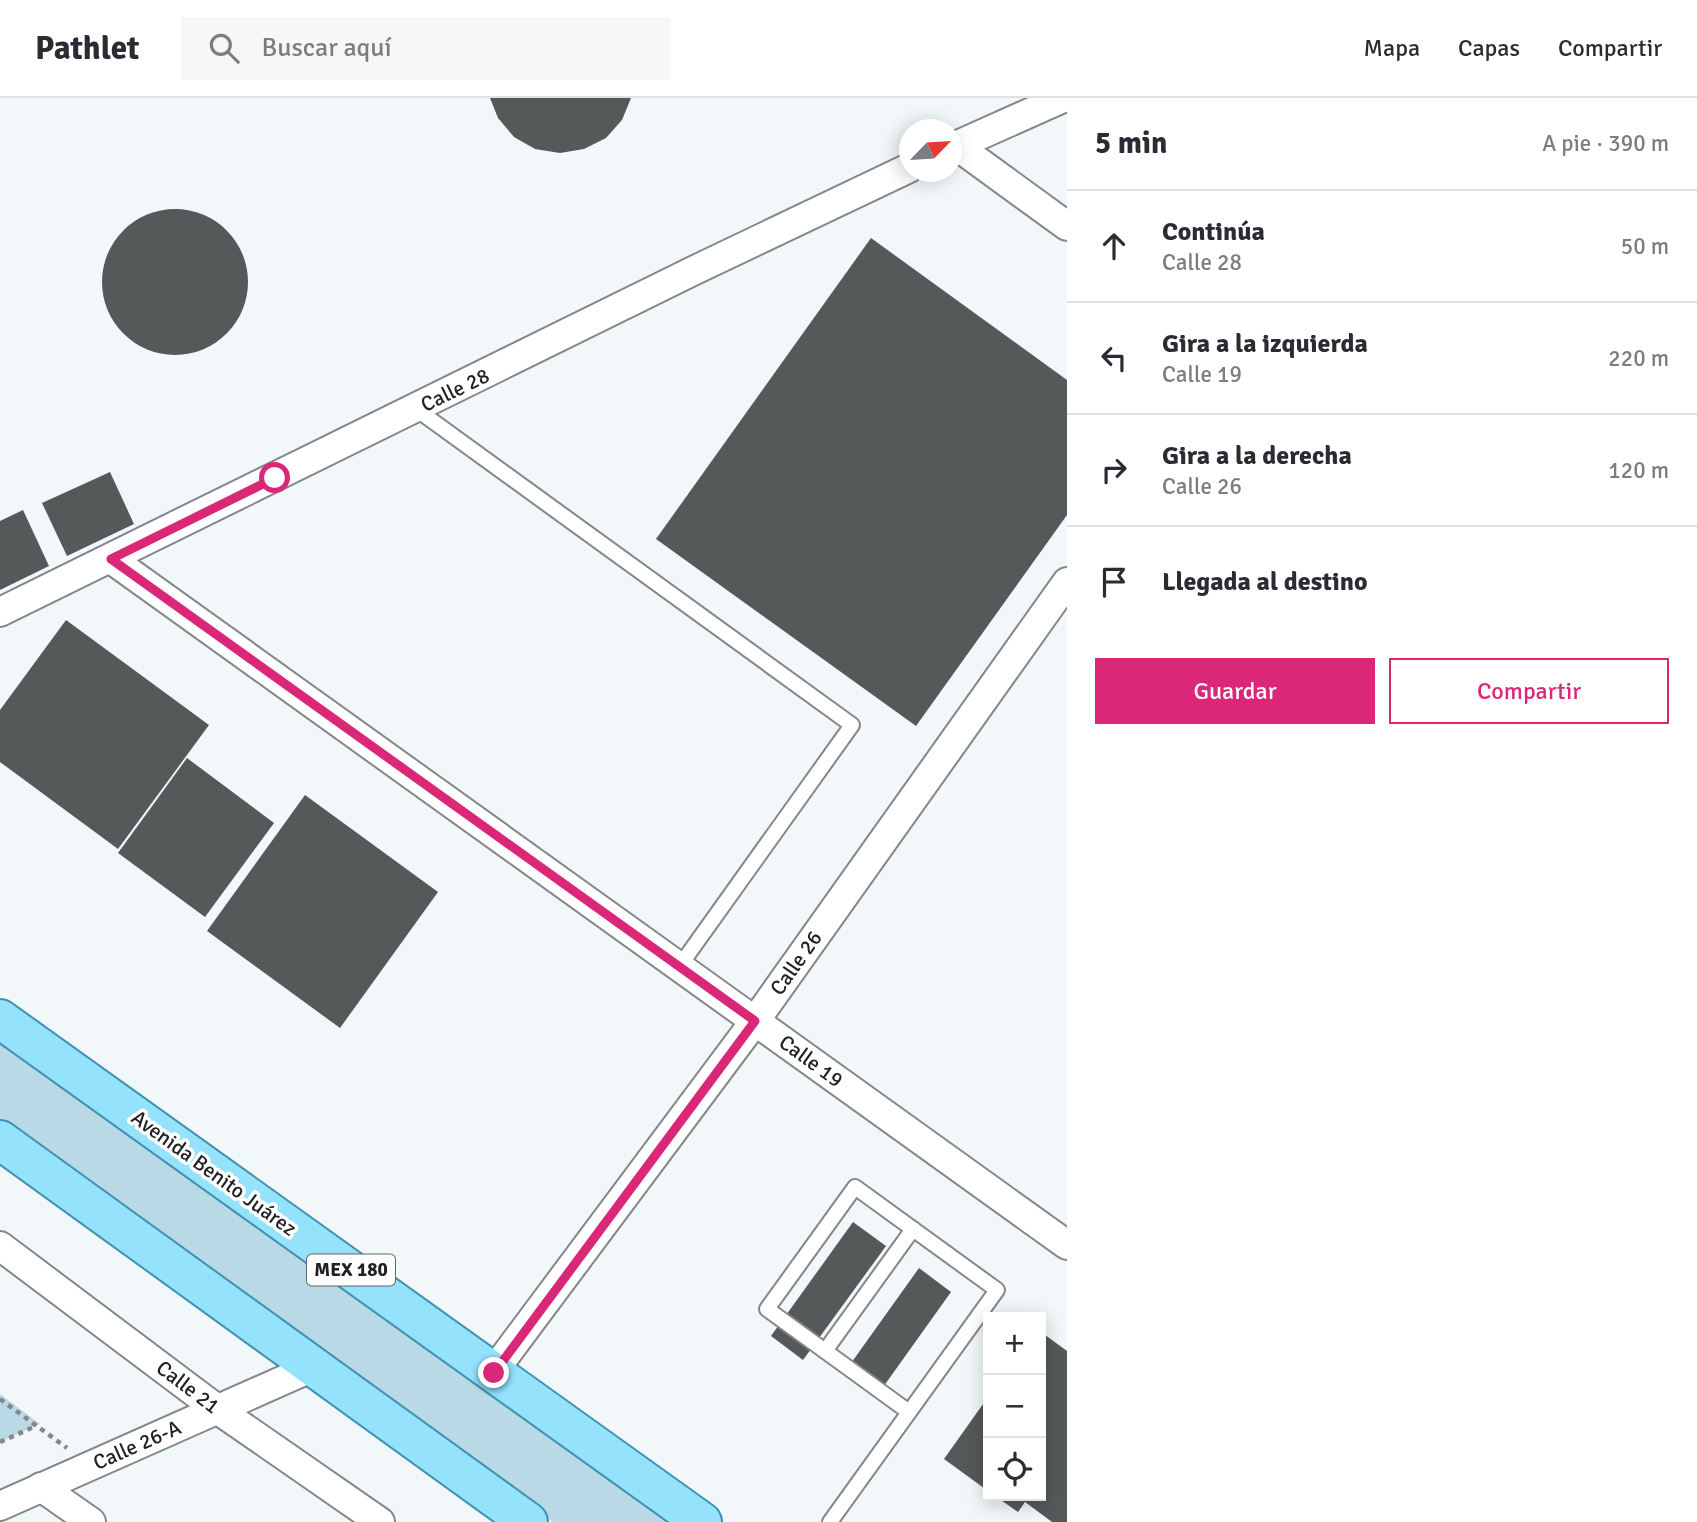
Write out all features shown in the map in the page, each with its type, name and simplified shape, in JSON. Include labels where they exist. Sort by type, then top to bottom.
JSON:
[{"type":"main road","name":"Avenida Benito Juárez","points":[[0,1019],[702,1522]]},
{"type":"main road","points":[[0,1140],[528,1522]]},
{"type":"street","points":[[962,143],[1063,98]]},
{"type":"street","points":[[962,153],[1067,226]]},
{"type":"street","name":"Calle 28","points":[[0,612],[695,270],[899,173]]},
{"type":"street","name":"Calle 19","points":[[111,559],[1067,1245]]},
{"type":"street","name":"Calle 26","points":[[494,1373],[755,1021],[1067,582]]},
{"type":"street","name":"Calle 21","points":[[0,1246],[217,1409],[380,1522]]},
{"type":"street","name":"Calle 26-A","points":[[0,1506],[313,1367]]},
{"type":"street","points":[[41,1488],[91,1522]]},
{"type":"lane","points":[[416,409],[852,725],[678,967]]},
{"type":"lane","points":[[830,1522],[997,1290],[855,1187],[767,1309],[909,1412]]},
{"type":"lane","points":[[825,1351],[913,1229]]},
{"type":"path","points":[[0,1399],[74,1454]]},
{"type":"path","points":[[0,1442],[36,1426]]},
{"type":"shaded area","points":[[0,1038],[677,1522],[553,1522],[0,1124]]},
{"type":"shaded area","points":[[0,1394],[40,1424],[0,1442]]},
{"type":"building","points":[[490,98],[631,98],[622,120],[606,138],[584,149],[560,153],[535,149],[514,137],[498,118]]},
{"type":"building","points":[[175,209],[203,215],[226,231],[242,254],[248,282],[242,310],[226,333],[203,349],[175,355],[147,349],[124,333],[108,310],[102,282],[108,254],[124,231],[147,215]]},
{"type":"building","points":[[871,238],[1067,380],[1067,515],[916,726],[656,539]]},
{"type":"building","points":[[110,472],[134,524],[67,556],[42,503]]},
{"type":"building","points":[[23,510],[49,566],[0,590],[0,521]]},
{"type":"building","points":[[66,620],[209,725],[118,849],[0,762],[0,710]]},
{"type":"building","points":[[187,758],[274,823],[205,917],[118,853]]},
{"type":"building","points":[[305,795],[438,892],[340,1028],[207,931]]},
{"type":"building","points":[[853,1222],[886,1246],[803,1360],[771,1336]]},
{"type":"building","points":[[919,1268],[951,1292],[876,1397],[844,1373]]},
{"type":"building","points":[[1046,1336],[1067,1351],[1067,1522],[1052,1522],[1025,1502],[1018,1512],[1002,1501],[1046,1501]]},
{"type":"building","points":[[983,1404],[983,1487],[944,1459]]},
{"type":"route","points":[[275,478],[111,559],[755,1021],[494,1373]]}]
